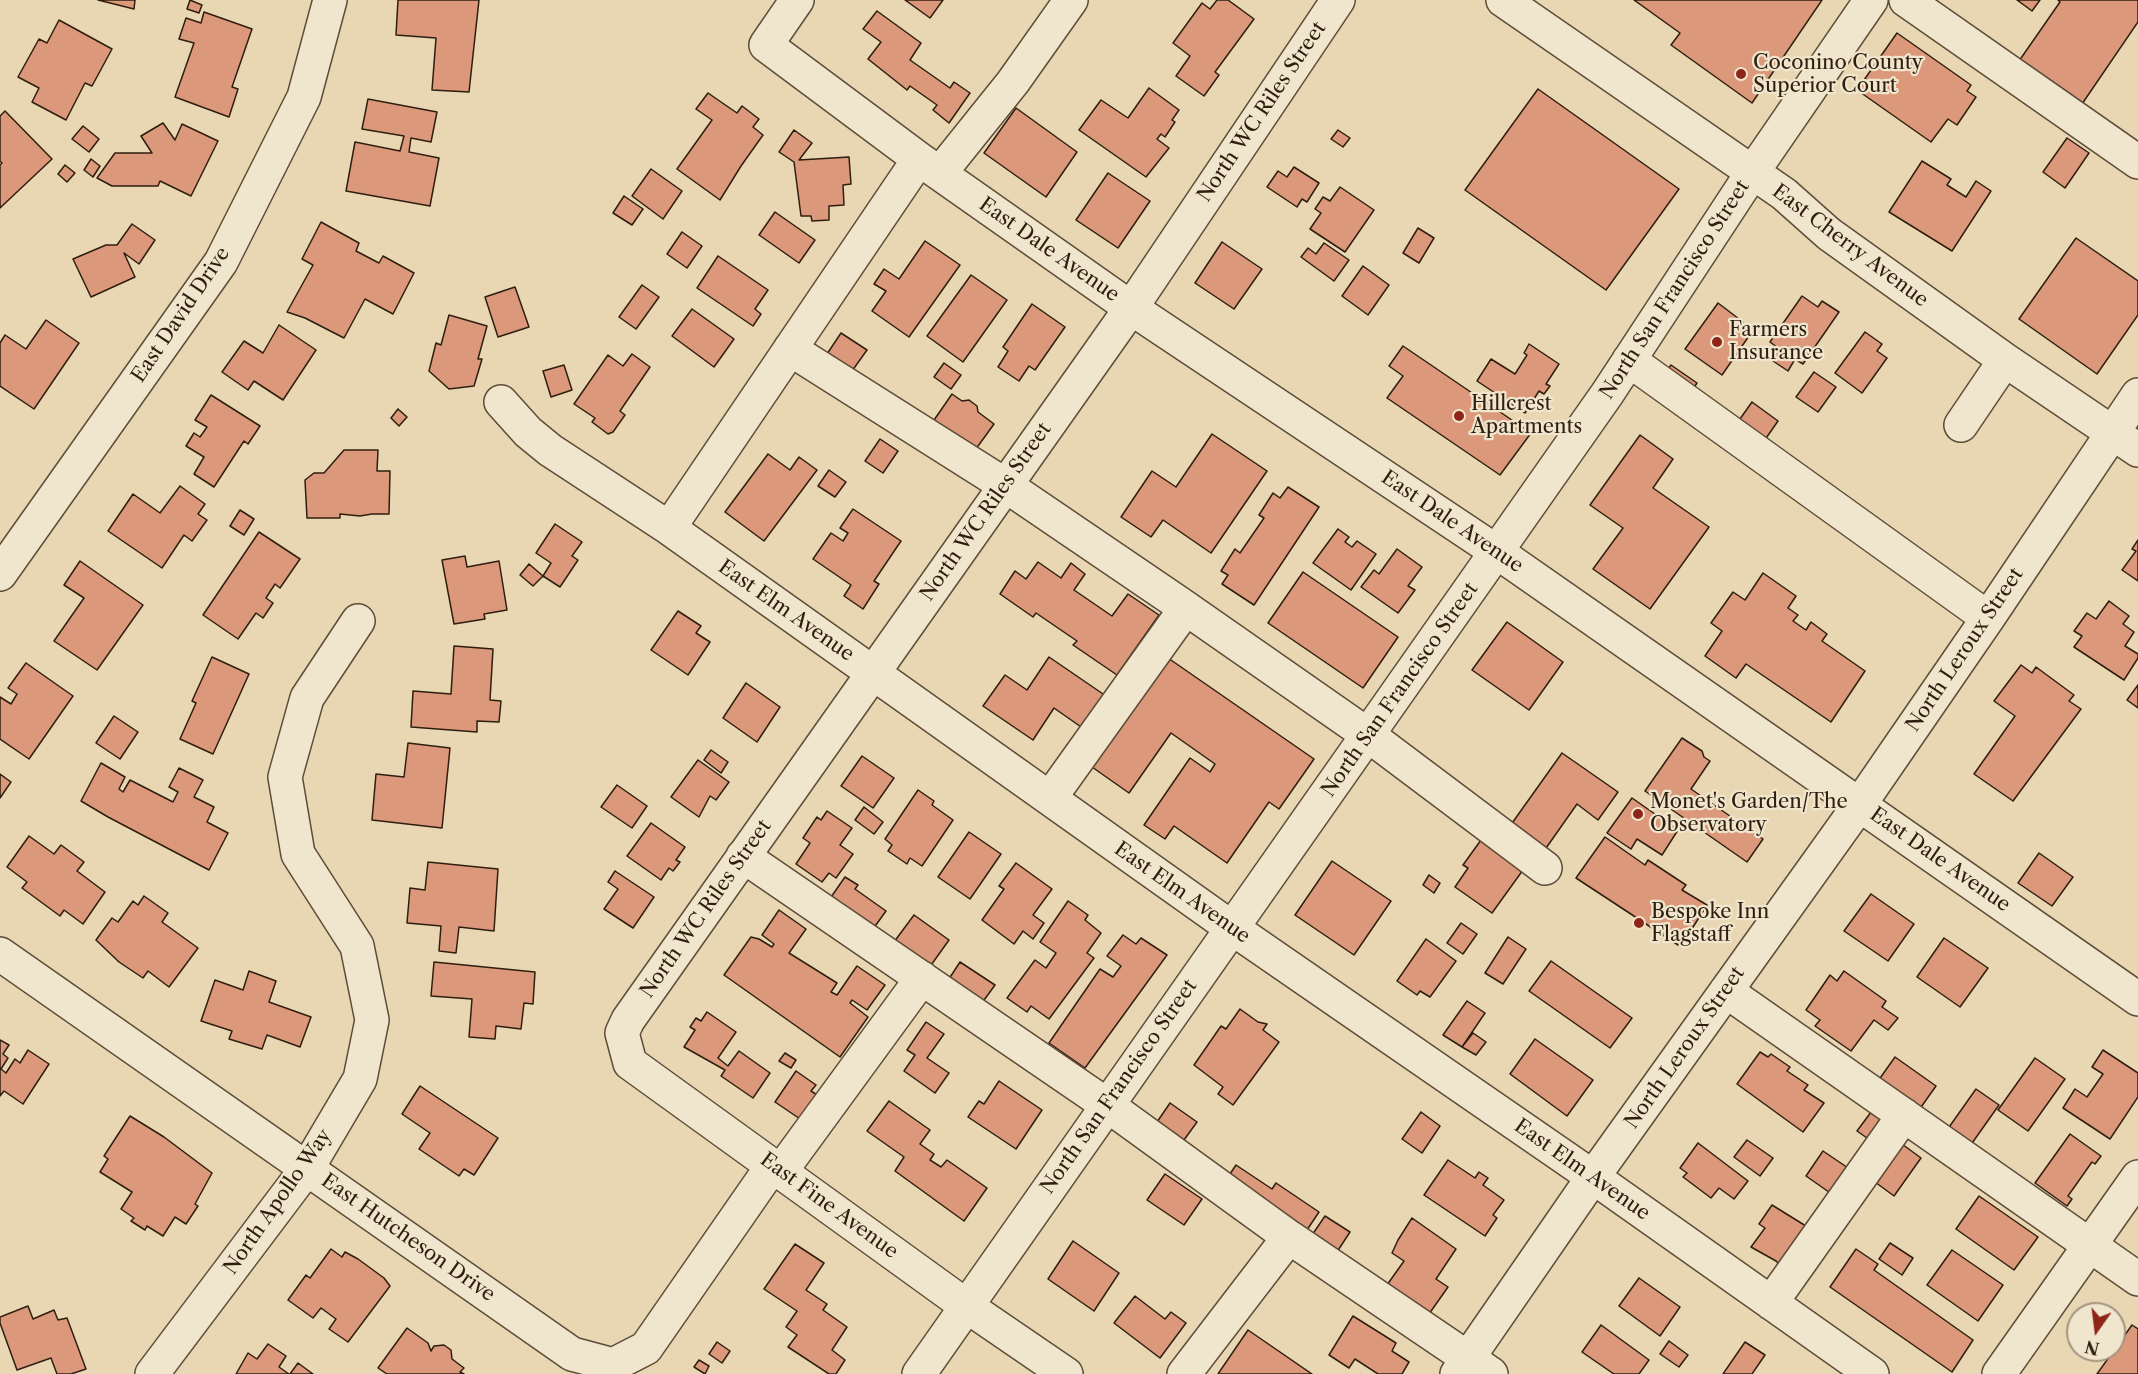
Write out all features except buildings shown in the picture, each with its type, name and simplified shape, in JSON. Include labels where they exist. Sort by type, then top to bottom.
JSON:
[{"type":"street","name":"East David Drive","points":[[0,574],[221,262],[304,97],[330,0]]},
{"type":"street","name":"East Dale Avenue","points":[[797,0],[766,45],[930,166],[1131,308],[1497,552],[2138,999]]},
{"type":"street","points":[[669,528],[790,349],[930,166],[1013,81],[1071,0]]},
{"type":"street","name":"North WC Riles Street","points":[[628,1020],[1131,308],[1338,0]]},
{"type":"street","name":"East Cherry Avenue","points":[[1503,0],[1784,194],[1829,234],[2006,360],[2125,441]]},
{"type":"street","name":"North San Francisco Street","points":[[919,1374],[965,1305],[1497,552],[1871,0]]},
{"type":"street","points":[[1906,0],[2138,162]]},
{"type":"street","points":[[790,349],[1005,485],[1186,608],[1368,735],[1545,868]]},
{"type":"street","points":[[1629,360],[1988,618]]},
{"type":"street","points":[[1961,425],[2006,360]]},
{"type":"street","name":"North Leroux Street","points":[[1472,1369],[1593,1177],[1860,804],[1988,618],[2125,441],[2138,395]]},
{"type":"street","name":"East Elm Avenue","points":[[501,402],[528,432],[550,450],[669,528],[1232,928],[1593,1177],[1872,1374]]},
{"type":"street","points":[[1050,798],[1186,608]]},
{"type":"street","name":"North Apollo Way","points":[[152,1374],[308,1167],[360,1079],[372,1020],[357,946],[298,854],[285,777],[307,698],[358,621]]},
{"type":"street","points":[[743,856],[1107,1105],[1472,1369]]},
{"type":"street","name":"East Hutcheson Drive","points":[[0,954],[308,1167],[572,1354],[613,1365],[646,1348],[777,1168]]},
{"type":"street","points":[[777,1168],[922,978]]},
{"type":"street","points":[[1726,991],[2138,1279]]},
{"type":"street","name":"East Fine Avenue","points":[[628,1020],[622,1033],[630,1063],[965,1305],[1066,1374]]},
{"type":"street","points":[[1771,1303],[1904,1116]]},
{"type":"street","points":[[1999,1374],[2138,1177]]},
{"type":"street","points":[[1184,1374],[1289,1237]]},
{"type":"place","name":"Coconino County Superior Court","points":[[1741,74]]},
{"type":"place","name":"Farmers Insurance","points":[[1717,342]]},
{"type":"place","name":"Hillcrest Apartments","points":[[1459,416]]},
{"type":"place","name":"Monet's Garden/The Observatory","points":[[1638,814]]},
{"type":"place","name":"Bespoke Inn Flagstaff","points":[[1639,923]]}]
